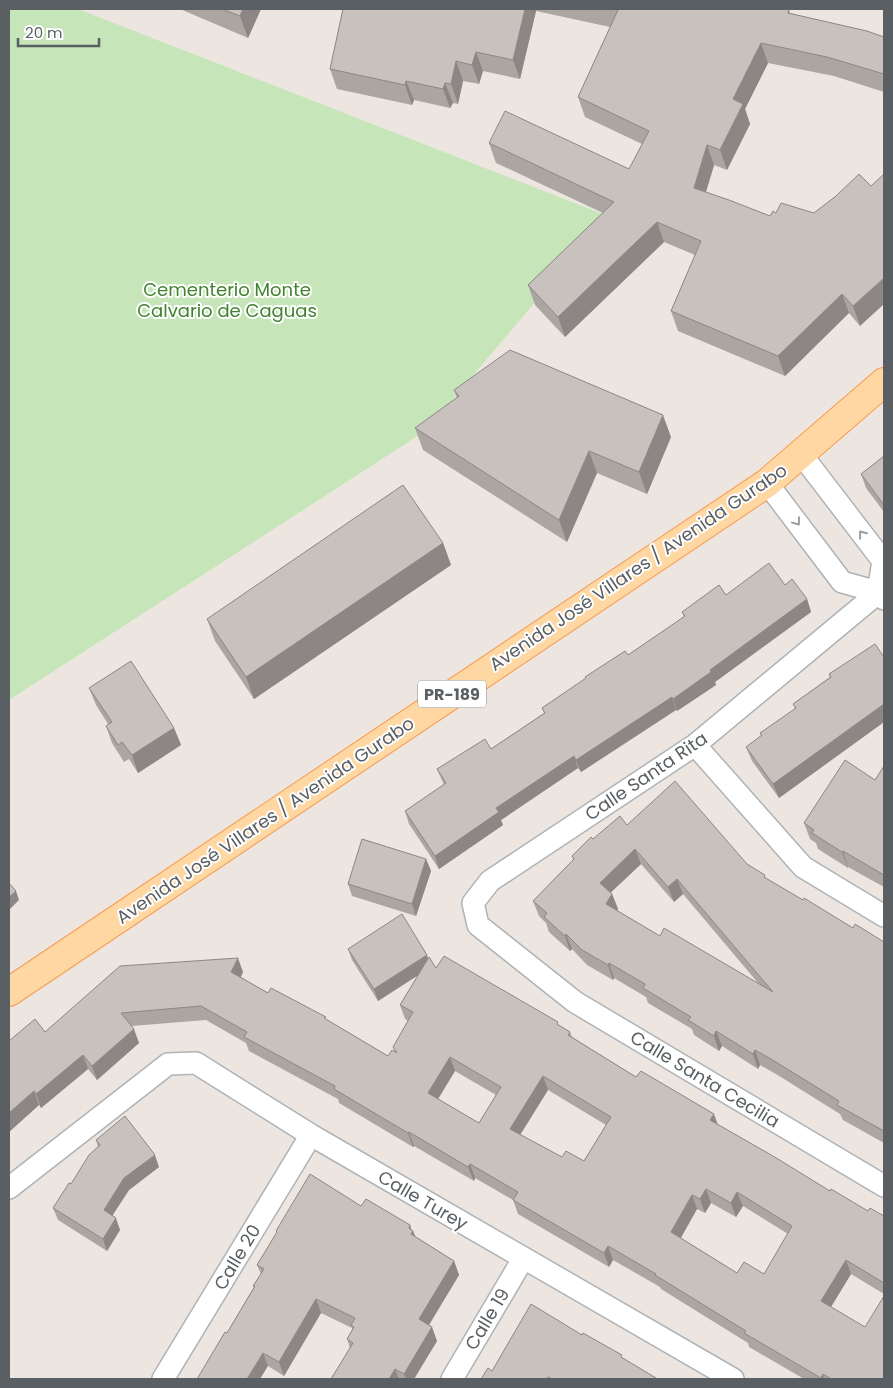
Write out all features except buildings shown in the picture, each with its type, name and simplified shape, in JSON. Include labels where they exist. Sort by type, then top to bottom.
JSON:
[{"type":"main road","name":"Avenida José Villares / Avenida Gurabo","points":[[9,992],[767,483],[884,382]]},
{"type":"street","points":[[767,483],[842,582],[882,593],[883,561],[801,454]]},
{"type":"street","name":"Calle Santa Rita","points":[[530,966],[478,925],[473,903],[490,881],[695,745],[882,593]]},
{"type":"street","points":[[695,745],[803,867],[884,916]]},
{"type":"street","name":"Calle Santa Cecilia","points":[[530,966],[574,1002],[884,1186]]},
{"type":"street","name":"Calle Turey","points":[[9,1188],[168,1064],[196,1063],[311,1135],[733,1379]]},
{"type":"street","name":"Calle 20","points":[[163,1379],[311,1135]]},
{"type":"street","name":"Calle 19","points":[[452,1379],[523,1259]]},
{"type":"green space","name":"Cementerio Monte Calvario de Caguas","points":[[9,9],[78,9],[608,216],[427,430],[9,700]]}]
